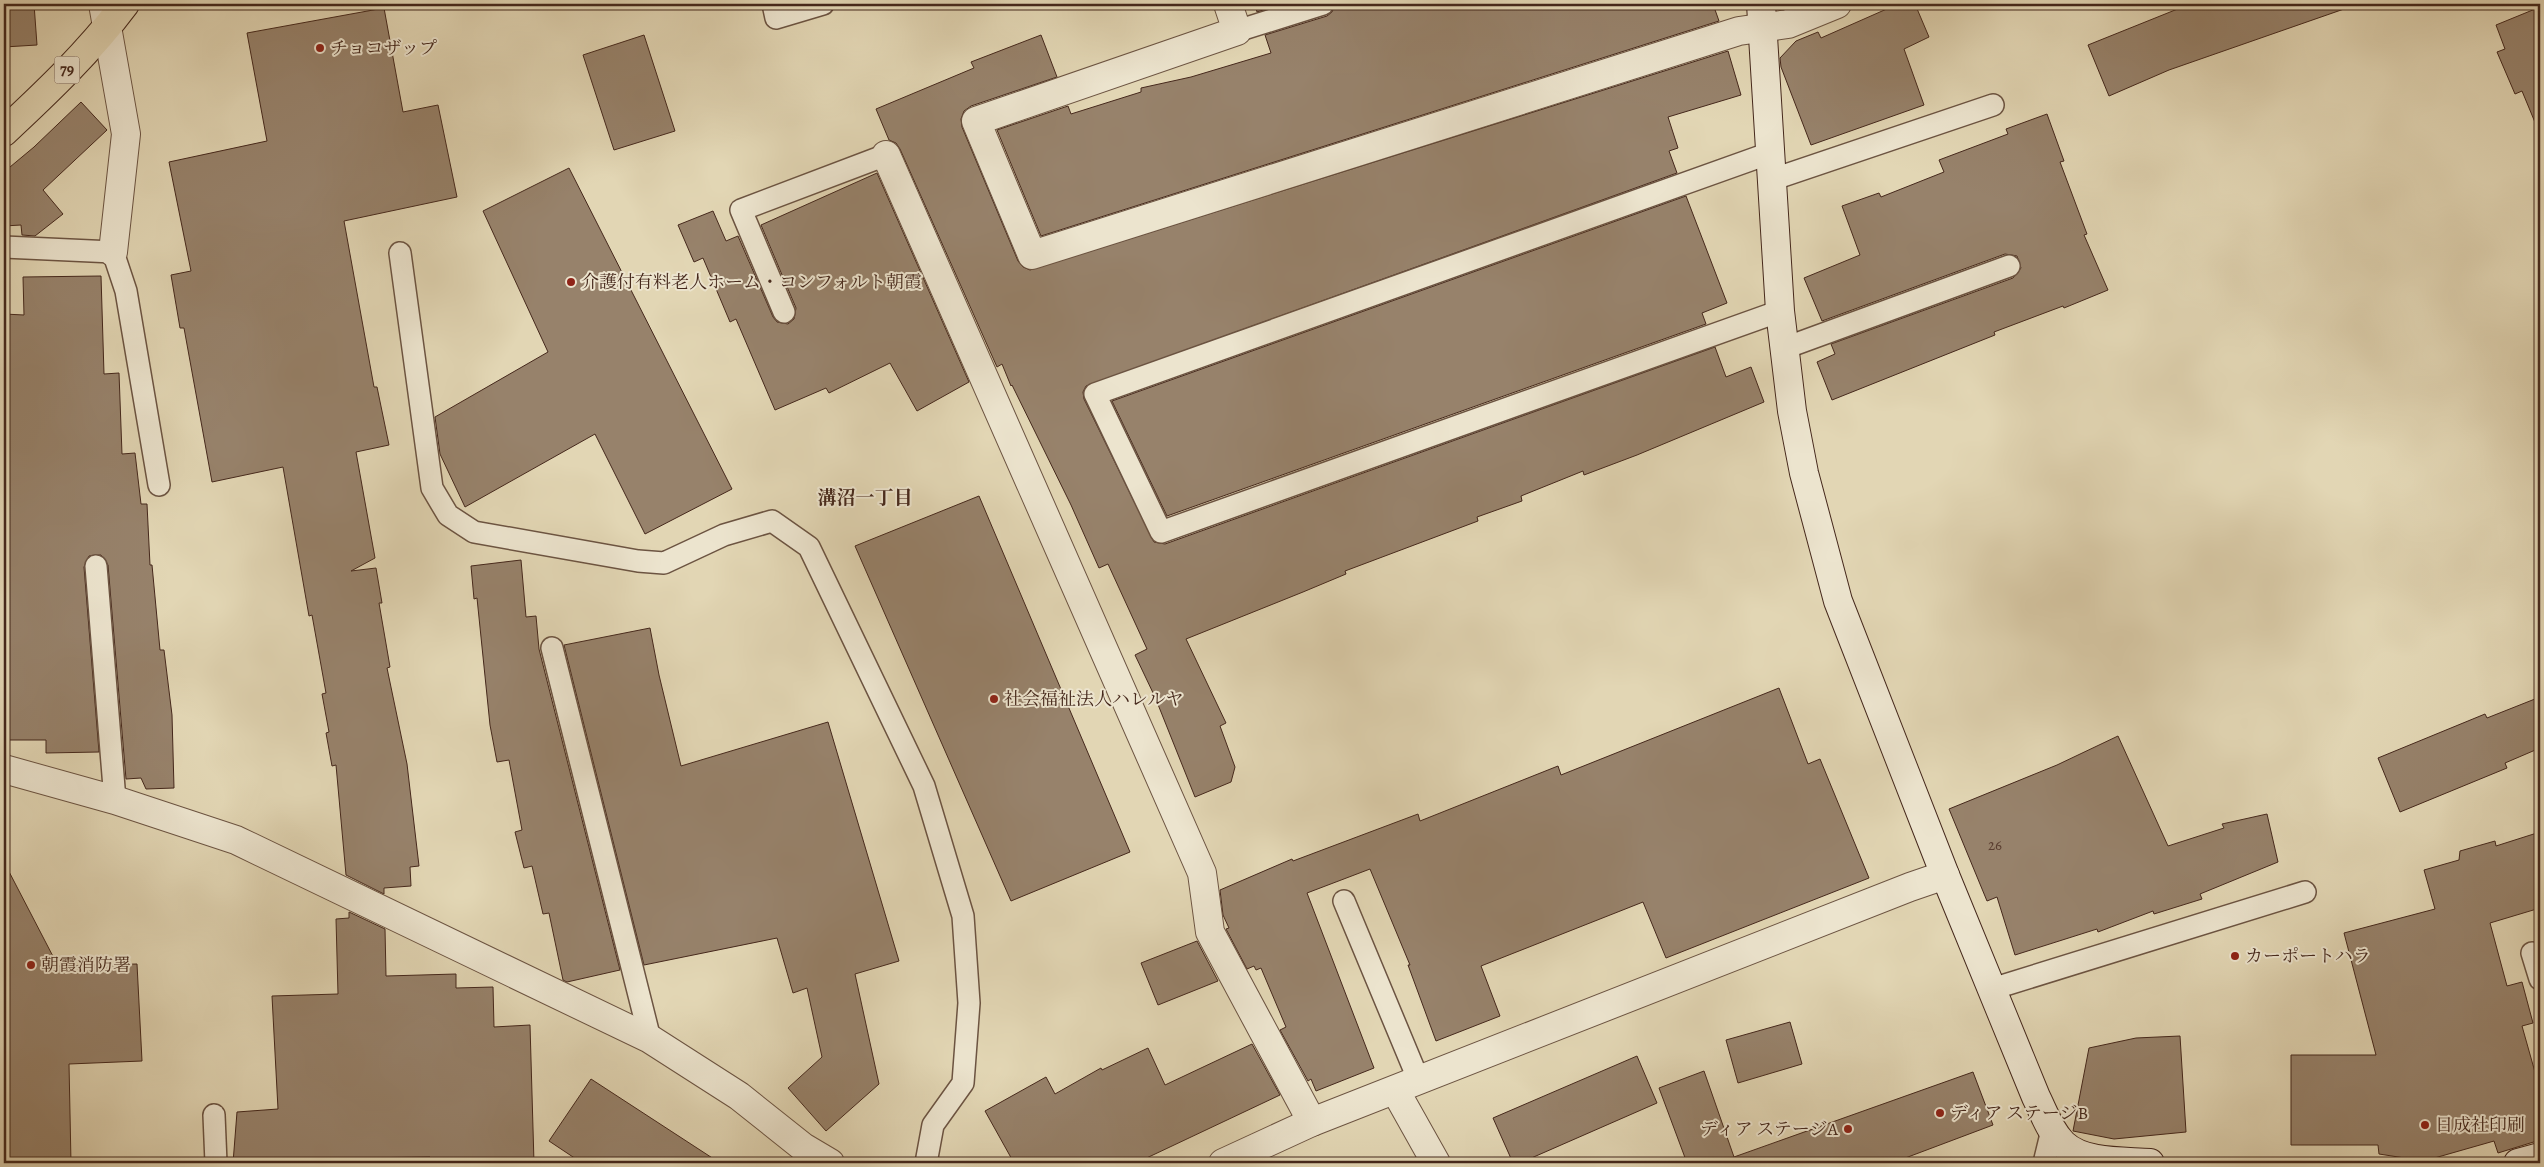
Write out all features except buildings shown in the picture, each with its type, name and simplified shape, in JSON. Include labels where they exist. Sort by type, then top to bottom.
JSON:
[{"type":"main road","name":"79","points":[[4,132],[41,98],[105,16],[125,4]]},
{"type":"street","points":[[1228,4],[1237,31],[976,121],[1032,254],[1739,31],[1762,16]]},
{"type":"street","points":[[1762,16],[1788,24],[1837,4]]},
{"type":"street","points":[[105,16],[126,134],[113,252]]},
{"type":"street","points":[[1762,16],[1780,311],[1792,411],[1803,464],[1838,601],[1946,875],[2052,1130],[2064,1145],[2082,1155],[2150,1163]]},
{"type":"street","points":[[886,155],[1202,873],[1210,932],[1312,1122]]},
{"type":"street","points":[[4,769],[115,800],[236,840],[650,1039],[740,1096],[803,1147],[830,1163]]},
{"type":"street","points":[[1223,1163],[1312,1122],[1910,887],[1946,875]]},
{"type":"street","points":[[1407,1085],[1436,1163]]},
{"type":"street","points":[[2518,1163],[2540,1157]]},
{"type":"lane","points":[[773,4],[776,18],[823,4]]},
{"type":"lane","points":[[1237,31],[1323,4]]},
{"type":"lane","points":[[1771,180],[1993,105]]},
{"type":"lane","points":[[1770,153],[1095,394],[1161,532],[1780,311]]},
{"type":"lane","points":[[784,312],[740,210],[886,155]]},
{"type":"lane","points":[[4,247],[113,252],[126,291],[159,485]]},
{"type":"lane","points":[[400,253],[432,488],[448,515],[474,532],[638,561],[664,563],[724,535],[772,521],[809,547],[924,786],[964,916],[969,1002],[963,1083],[933,1125],[926,1163]]},
{"type":"lane","points":[[1785,348],[2009,266]]},
{"type":"lane","points":[[96,566],[115,800]]},
{"type":"lane","points":[[552,648],[650,1039]]},
{"type":"lane","points":[[1992,988],[2305,892]]},
{"type":"lane","points":[[1344,901],[1407,1085]]},
{"type":"lane","points":[[2532,953],[2540,979]]},
{"type":"lane","points":[[214,1115],[216,1163]]},
{"type":"lane","points":[[2044,1163],[2052,1130]]},
{"type":"place","name":"チョコザップ","points":[[320,48]]},
{"type":"place","name":"介護付有料老人ホーム・コンフォルト朝霞","points":[[571,282]]},
{"type":"place","name":"社会福祉法人ハレルヤ","points":[[994,699]]},
{"type":"place","name":"カーポートハラ","points":[[2235,956]]},
{"type":"place","name":"朝霞消防署","points":[[31,965]]},
{"type":"place","name":"ディア ステージB","points":[[1940,1113]]},
{"type":"place","name":"日成社印刷","points":[[2425,1125]]},
{"type":"place","name":"ディア ステージA","points":[[1848,1129]]},
{"type":"district","name":"溝沼一丁目","points":[[865,498]]}]
